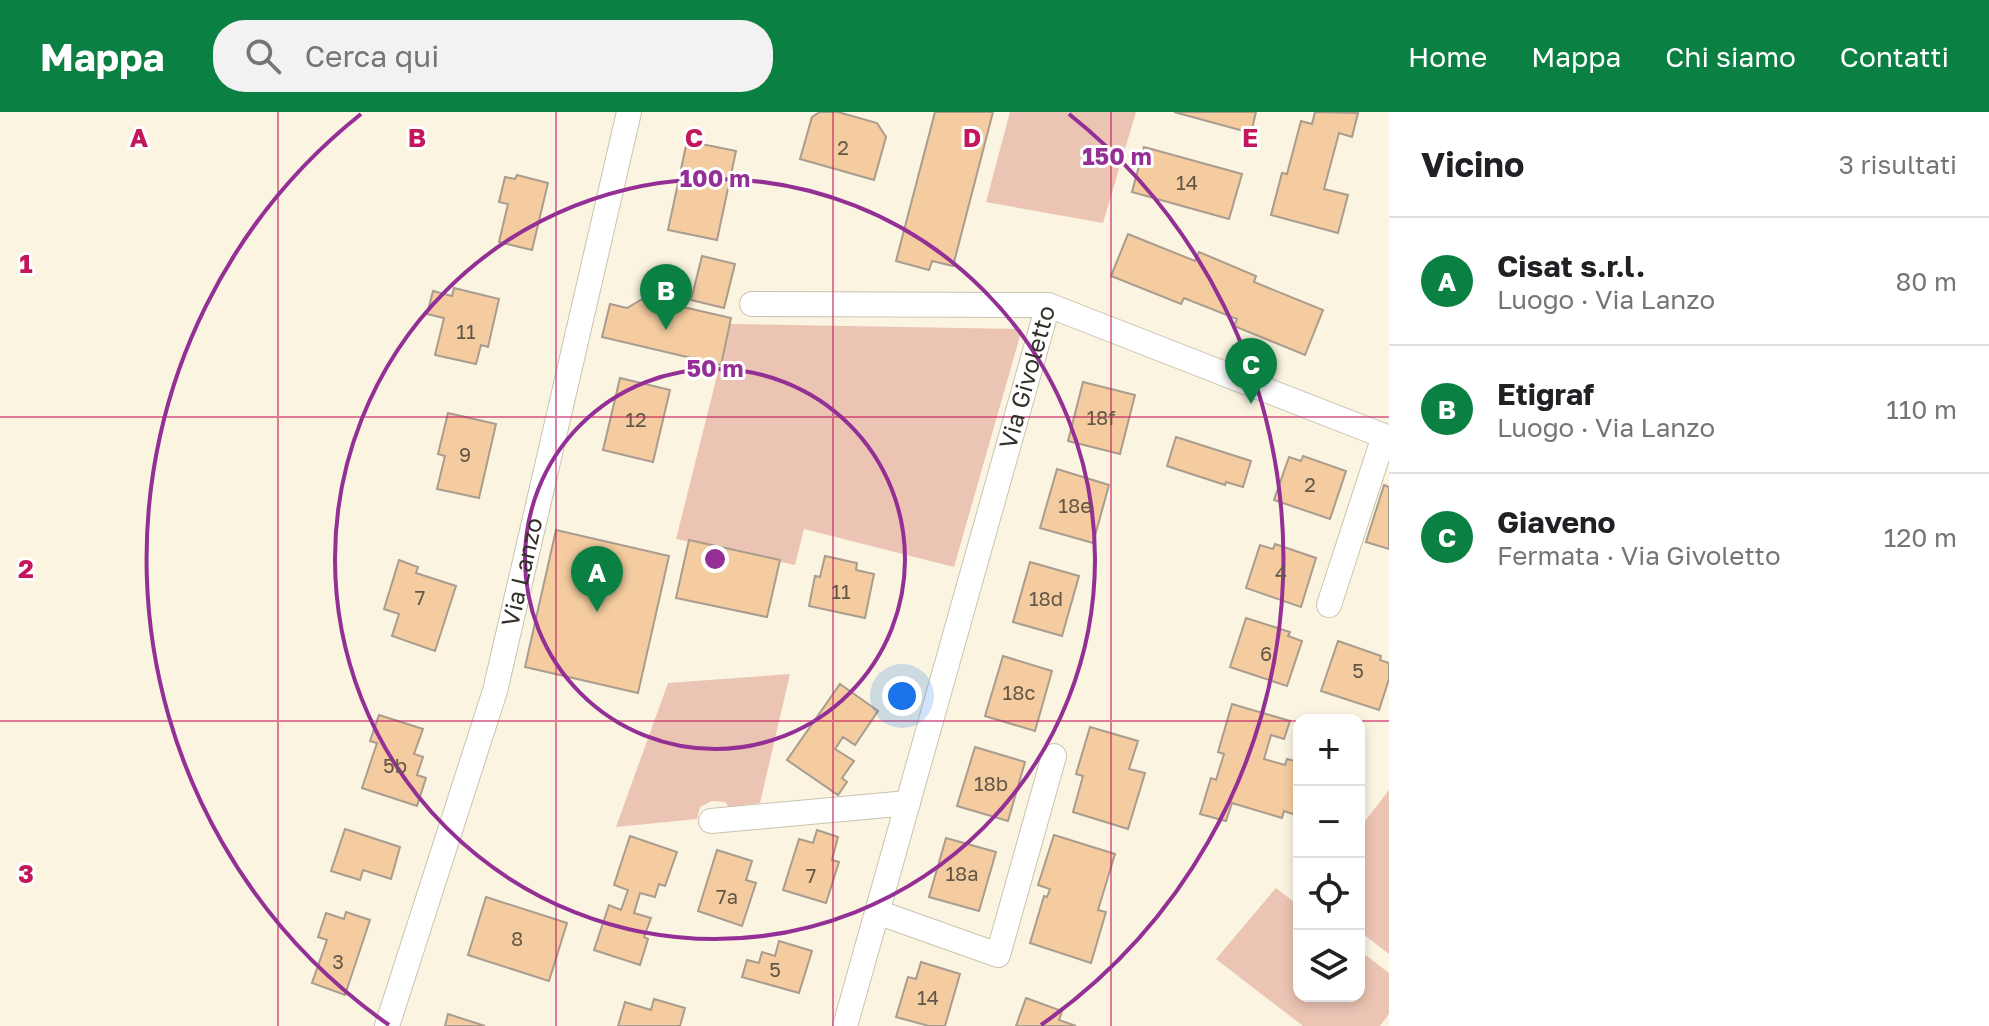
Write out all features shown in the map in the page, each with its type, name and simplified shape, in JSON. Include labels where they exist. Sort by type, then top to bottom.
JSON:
[{"type":"street","name":"Via Lanzo","points":[[387,1026],[495,691],[629,112]]},
{"type":"street","points":[[752,304],[1048,305]]},
{"type":"street","name":"Via Givoletto","points":[[845,1026],[1048,305],[1386,437]]},
{"type":"street","points":[[1329,605],[1386,437]]},
{"type":"street","points":[[877,912],[998,955],[1054,756]]},
{"type":"street","points":[[711,821],[908,803]]},
{"type":"shaded area","points":[[1010,112],[1136,112],[1103,223],[986,202]]},
{"type":"shaded area","points":[[730,324],[1022,329],[954,567],[804,529],[795,565],[676,539]]},
{"type":"shaded area","points":[[790,674],[760,803],[729,807],[725,802],[712,801],[700,807],[697,819],[616,827],[668,683]]},
{"type":"shaded area","points":[[1389,790],[1389,954],[1365,936],[1365,821]]},
{"type":"shaded area","points":[[1276,888],[1293,901],[1293,1002],[1365,1002],[1365,955],[1389,973],[1389,1014],[1380,1026],[1303,1026],[1216,959]]},
{"type":"building","points":[[820,112],[838,112],[877,123],[886,137],[874,180],[800,159],[812,117]]},
{"type":"building","points":[[935,112],[993,112],[953,266],[932,261],[929,270],[896,261]]},
{"type":"building","points":[[1174,112],[1256,112],[1251,133]]},
{"type":"building","points":[[1315,112],[1358,113],[1352,137],[1339,133],[1324,189],[1348,195],[1338,233],[1271,215],[1282,173],[1287,174],[1301,121],[1312,124]]},
{"type":"building","points":[[687,141],[736,151],[717,240],[668,230]]},
{"type":"building","points":[[1144,147],[1242,174],[1229,219],[1132,192]]},
{"type":"building","points":[[517,175],[548,183],[532,250],[499,242],[508,204],[499,202],[505,177],[515,179]]},
{"type":"building","points":[[1128,234],[1195,261],[1199,252],[1256,276],[1254,282],[1323,310],[1305,355],[1234,326],[1237,319],[1184,298],[1181,304],[1111,276]]},
{"type":"building","points":[[702,256],[735,264],[724,308],[691,300]]},
{"type":"building","points":[[454,288],[499,299],[488,347],[481,345],[476,364],[435,355],[444,318],[427,314],[433,291],[452,296]]},
{"type":"building","points":[[644,298],[731,318],[721,365],[602,337],[610,304],[627,308]]},
{"type":"building","points":[[620,378],[670,390],[653,462],[603,450]]},
{"type":"building","points":[[1083,382],[1135,395],[1120,454],[1068,441]]},
{"type":"building","points":[[448,413],[496,424],[479,498],[437,489],[445,456],[438,454]]},
{"type":"building","points":[[1176,437],[1251,461],[1243,487],[1226,482],[1225,485],[1167,466]]},
{"type":"building","points":[[1303,456],[1346,471],[1330,519],[1274,500],[1289,457],[1301,461]]},
{"type":"building","points":[[1057,469],[1109,485],[1093,543],[1040,528]]},
{"type":"building","points":[[1384,485],[1389,487],[1389,549],[1366,542]]},
{"type":"building","points":[[556,530],[669,556],[638,693],[525,667]]},
{"type":"building","points":[[689,540],[780,560],[767,617],[676,598]]},
{"type":"building","points":[[1275,544],[1316,558],[1301,607],[1246,588],[1260,545],[1273,549]]},
{"type":"building","points":[[825,556],[857,563],[856,570],[874,574],[865,618],[809,606],[815,576],[820,577]]},
{"type":"building","points":[[399,560],[418,567],[416,573],[456,586],[435,651],[392,636],[399,614],[384,609]]},
{"type":"building","points":[[1030,562],[1079,576],[1062,636],[1013,622]]},
{"type":"building","points":[[1246,618],[1290,632],[1288,636],[1302,641],[1287,686],[1230,667]]},
{"type":"building","points":[[1338,641],[1381,656],[1380,660],[1389,663],[1389,679],[1379,710],[1321,691]]},
{"type":"building","points":[[1003,656],[1052,671],[1035,731],[985,716]]},
{"type":"building","points":[[840,684],[878,711],[855,745],[843,737],[835,749],[854,761],[842,778],[847,782],[838,795],[787,760]]},
{"type":"building","points":[[1232,704],[1290,721],[1284,739],[1271,735],[1264,759],[1285,765],[1287,759],[1293,760],[1293,814],[1284,811],[1282,818],[1232,803],[1226,821],[1200,814],[1211,778],[1216,780],[1224,754],[1218,752]]},
{"type":"building","points":[[379,715],[423,729],[414,754],[423,757],[417,775],[426,778],[417,806],[362,788],[377,743],[370,741]]},
{"type":"building","points":[[1090,727],[1138,741],[1129,769],[1145,773],[1128,829],[1073,812],[1083,776],[1076,774]]},
{"type":"building","points":[[975,747],[1025,762],[1008,821],[957,806]]},
{"type":"building","points":[[345,829],[400,847],[391,879],[363,870],[360,880],[331,871]]},
{"type":"building","points":[[817,830],[838,837],[832,860],[839,862],[826,903],[783,890],[799,839],[813,843]]},
{"type":"building","points":[[1054,835],[1115,854],[1098,910],[1106,912],[1091,963],[1030,943],[1044,896],[1047,897],[1050,889],[1038,885]]},
{"type":"building","points":[[630,836],[677,852],[665,886],[659,884],[655,897],[640,893],[634,913],[651,918],[644,937],[648,939],[640,965],[594,950],[609,905],[621,910],[628,890],[614,885]]},
{"type":"building","points":[[946,838],[996,852],[979,911],[929,897]]},
{"type":"building","points":[[717,850],[752,861],[746,880],[756,883],[742,926],[698,911]]},
{"type":"building","points":[[486,897],[567,923],[549,981],[468,955]]},
{"type":"building","points":[[346,912],[370,920],[345,995],[312,983],[327,940],[318,937],[326,913],[344,919]]},
{"type":"building","points":[[779,941],[812,951],[799,993],[742,977],[747,960],[759,963],[762,952],[775,956]]},
{"type":"building","points":[[921,962],[960,974],[945,1026],[929,1026],[896,1017],[908,977],[916,979]]},
{"type":"building","points":[[1026,998],[1062,1011],[1059,1020],[1076,1026],[1016,1026]]},
{"type":"building","points":[[654,999],[685,1008],[680,1026],[618,1026],[625,1002],[651,1010]]},
{"type":"building","points":[[448,1014],[485,1026],[445,1026]]},
{"type":"place","name":"Etigraf","points":[[666,330]]},
{"type":"place","name":"Giaveno","points":[[1251,404]]},
{"type":"place","name":"Cisat s.r.l.","points":[[597,612]]}]
